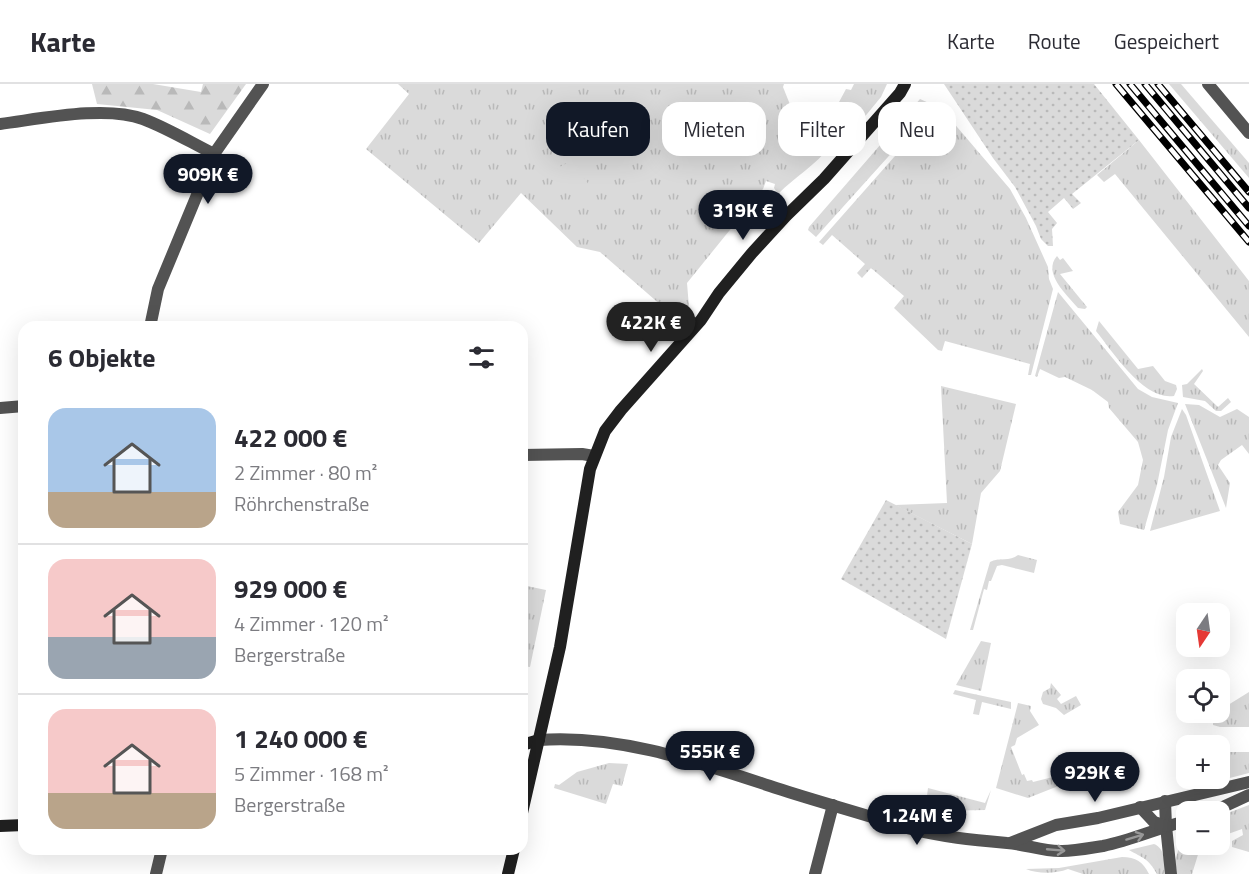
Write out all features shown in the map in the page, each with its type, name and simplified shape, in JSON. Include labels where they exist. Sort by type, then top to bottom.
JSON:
[{"type":"main road","points":[[528,787],[560,647],[585,494],[594,456],[605,431],[701,320],[719,293],[786,216],[824,179],[900,93],[905,84]]},
{"type":"main road","points":[[528,743],[539,740]]},
{"type":"main road","points":[[0,826],[18,825]]},
{"type":"main road","points":[[508,874],[513,855]]},
{"type":"street","points":[[151,321],[159,289],[214,154],[264,84]]},
{"type":"street","points":[[1208,84],[1249,133]]},
{"type":"street","points":[[0,124],[93,113],[119,114],[142,119],[214,154]]},
{"type":"street","points":[[0,408],[18,406]]},
{"type":"street","points":[[528,455],[594,456]]},
{"type":"street","points":[[539,740],[560,738],[592,740],[632,746],[712,767],[832,806],[937,836],[1009,843],[1060,852],[1103,846],[1139,837],[1176,823]]},
{"type":"street","points":[[1009,843],[1056,825],[1098,818],[1249,782]]},
{"type":"street","points":[[1230,804],[1249,795]]},
{"type":"street","points":[[1165,801],[1172,874]]},
{"type":"street","points":[[815,874],[832,806]]},
{"type":"street","points":[[1140,807],[1154,822],[1166,826]]},
{"type":"street","points":[[156,874],[161,855]]},
{"type":"green space","points":[[92,84],[153,84],[201,92],[203,84],[246,84],[210,134],[157,110],[97,104]]},
{"type":"green space","points":[[398,84],[784,84],[789,102],[778,102],[778,156],[821,156],[778,194],[774,188],[775,184],[766,181],[763,189],[687,283],[689,307],[678,320],[600,252],[577,247],[521,193],[479,243],[366,149],[409,94]]},
{"type":"green space","points":[[854,84],[887,84],[881,97],[866,115],[866,102],[839,102],[846,89],[851,90]]},
{"type":"green space","points":[[944,84],[1094,84],[1139,140],[1072,194],[1081,203],[1073,209],[1064,198],[1048,212],[1057,223],[1052,229],[1053,246],[1048,246],[1041,239],[1015,187]]},
{"type":"green space","points":[[1169,84],[1181,84],[1249,163],[1249,178]]},
{"type":"green space","points":[[956,126],[1010,189],[1048,267],[1053,289],[1031,375],[1028,375],[1030,364],[945,341],[942,351],[938,350],[894,308],[904,296],[871,268],[862,278],[857,273],[865,264],[832,235],[823,245],[819,242],[895,156],[956,156]]},
{"type":"green space","points":[[1139,140],[1249,281],[1249,337],[1115,174],[1104,182],[1097,175]]},
{"type":"green space","points":[[878,147],[878,156],[889,156],[816,237],[808,230]]},
{"type":"green space","points":[[571,161],[596,194],[586,202],[550,172]]},
{"type":"green space","points":[[1057,256],[1060,260],[1063,258],[1073,271],[1060,274],[1087,307],[1085,309],[1078,308],[1058,284],[1052,269]]},
{"type":"green space","points":[[1058,292],[1138,389],[1152,397],[1178,403],[1168,430],[1157,485],[1144,530],[1120,524],[1118,512],[1138,485],[1143,460],[1138,442],[1109,408],[1108,402],[1092,390],[1065,377],[1059,378],[1040,369],[1037,377],[1035,376]]},
{"type":"green space","points":[[1099,321],[1138,369],[1153,366],[1165,381],[1176,385],[1174,396],[1163,396],[1152,391],[1130,373],[1096,331]]},
{"type":"green space","points":[[1202,369],[1203,371],[1194,384],[1218,407],[1228,398],[1231,402],[1221,411],[1216,411],[1205,401],[1183,397],[1182,385],[1187,384]]},
{"type":"green space","points":[[941,386],[1016,404],[1000,471],[981,493],[972,544],[895,505],[947,503]]},
{"type":"green space","points":[[1185,404],[1199,405],[1220,417],[1237,409],[1249,417],[1249,454],[1242,445],[1221,460],[1218,465],[1230,483],[1226,508]]},
{"type":"green space","points":[[1182,409],[1220,511],[1150,531],[1164,477],[1171,437]]},
{"type":"green space","points":[[886,500],[972,544],[946,639],[841,579]]},
{"type":"green space","points":[[1018,555],[1037,560],[1034,573],[1002,565],[997,566],[987,590],[984,589],[973,630],[970,630],[990,562]]},
{"type":"green space","points":[[528,586],[546,590],[530,667],[528,667]]},
{"type":"green space","points":[[981,641],[991,643],[981,691],[956,685]]},
{"type":"green space","points":[[1051,683],[1061,695],[1057,699],[1061,704],[1076,696],[1081,705],[1064,715],[1056,708],[1043,704],[1041,699],[1043,692],[1050,688]]},
{"type":"green space","points":[[955,690],[1011,702],[1011,709],[982,702],[979,715],[973,714],[976,700],[953,694]]},
{"type":"green space","points":[[1249,692],[1249,727],[1213,725],[1213,723],[1230,723],[1230,704]]},
{"type":"green space","points":[[1018,703],[1031,706],[1030,711],[1039,725],[1017,738],[1015,745],[1011,747],[1022,775],[1024,774],[1027,781],[1032,780],[1033,782],[1065,774],[1065,764],[1069,763],[1071,774],[1067,776],[1066,783],[1028,798],[996,788]]},
{"type":"green space","points":[[1230,752],[1249,752],[1249,773],[1230,778]]},
{"type":"green space","points":[[609,763],[628,764],[622,786],[613,784],[606,804],[554,788],[555,784],[559,785],[577,772]]},
{"type":"green space","points":[[928,788],[985,803],[991,790],[985,810],[932,811],[927,803]]},
{"type":"green space","points":[[1249,805],[1249,852],[1232,847],[1232,841],[1243,835],[1242,829],[1230,833],[1230,812]]},
{"type":"green space","points":[[1154,844],[1161,849],[1165,874],[1157,874],[1148,861],[1129,850]]},
{"type":"green space","points":[[1177,855],[1198,855],[1192,874],[1177,874],[1175,861]]},
{"type":"green space","points":[[1122,857],[1138,861],[1149,874],[1083,874],[1068,869],[1047,873],[1026,869],[1059,868]]},
{"type":"railway","points":[[1116,84],[1249,242]]},
{"type":"railway","points":[[1130,84],[1249,226]]},
{"type":"railway","points":[[1145,84],[1249,208]]},
{"type":"railway","points":[[1158,84],[1249,192]]}]
